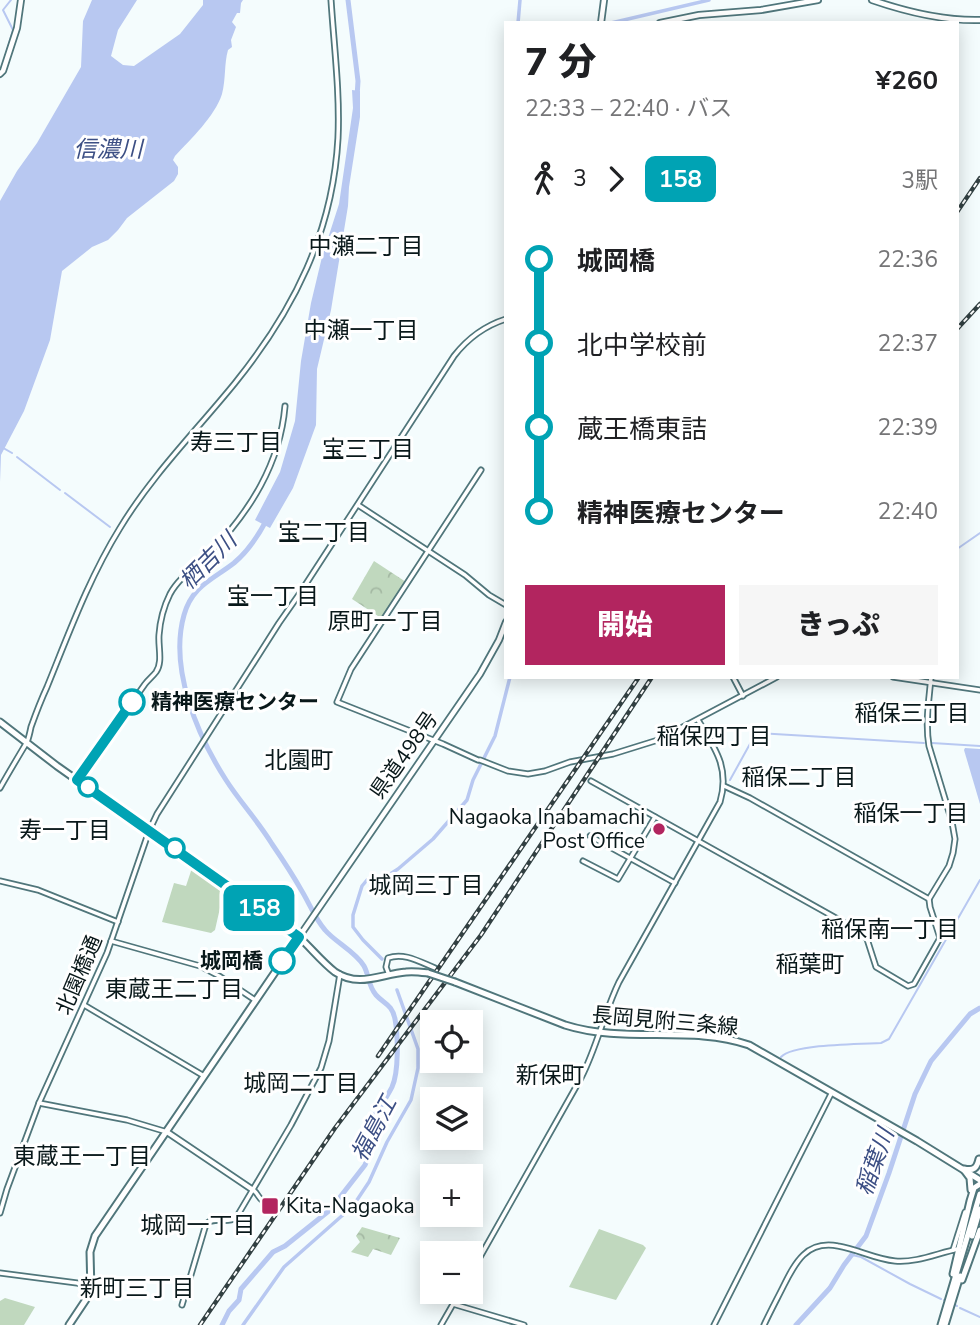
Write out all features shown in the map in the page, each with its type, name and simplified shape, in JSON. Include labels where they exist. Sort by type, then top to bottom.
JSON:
[{"type":"main road","points":[[0,74],[17,28],[22,0]]},
{"type":"main road","points":[[601,21],[604,0]]},
{"type":"main road","points":[[671,21],[818,0]]},
{"type":"main road","points":[[872,0],[911,13],[980,20]]},
{"type":"main road","name":"県道498号","points":[[299,937],[486,664],[504,627]]},
{"type":"main road","points":[[0,722],[77,780],[299,937],[340,974],[357,980],[386,976]]},
{"type":"main road","points":[[69,1325],[91,1292],[89,1270],[92,1241],[299,937]]},
{"type":"main road","name":"長岡見附三条線","points":[[386,976],[413,971],[428,973],[565,1025],[599,1033],[689,1035],[743,1042],[962,1169]]},
{"type":"main road","points":[[167,1132],[253,1190]]},
{"type":"main road","points":[[962,1169],[976,1168],[980,1158]]},
{"type":"main road","points":[[980,1158],[980,1173]]},
{"type":"main road","points":[[962,1169],[980,1182],[974,1188],[970,1201]]},
{"type":"main road","points":[[950,1305],[949,1291],[970,1201],[971,1181],[962,1169]]},
{"type":"main road","points":[[950,1305],[980,1195]]},
{"type":"main road","points":[[943,1325],[980,1209]]},
{"type":"main road","points":[[950,1305],[958,1292],[980,1230]]},
{"type":"street","points":[[0,788],[24,741],[91,582],[111,542],[153,480],[221,401],[259,350],[311,262],[327,210],[337,150],[338,100],[331,0]]},
{"type":"street","name":"北園橋通","points":[[0,1213],[39,1103],[111,941],[157,814],[461,346],[478,332],[504,320]]},
{"type":"street","points":[[77,780],[129,705],[157,671],[161,623],[172,591],[232,528],[254,496],[270,467],[280,440],[285,406]]},
{"type":"street","points":[[481,470],[351,669],[337,702],[514,772],[535,773],[652,743],[773,679]]},
{"type":"street","points":[[358,505],[504,604]]},
{"type":"street","points":[[734,679],[743,696]]},
{"type":"street","points":[[591,781],[861,932],[867,939],[876,967],[908,985],[914,984],[940,938],[929,899],[948,866],[955,839],[929,746],[927,724],[931,680],[980,690]]},
{"type":"street","points":[[483,1252],[581,1078],[619,982],[716,810],[724,786],[723,770],[718,754],[698,720]]},
{"type":"street","points":[[724,786],[929,899]]},
{"type":"street","points":[[583,861],[618,879],[655,817]]},
{"type":"street","points":[[590,836],[675,883]]},
{"type":"street","points":[[0,881],[38,890],[118,922]]},
{"type":"street","points":[[111,941],[200,966],[255,1000]]},
{"type":"street","points":[[386,976],[387,960],[394,956],[409,958],[435,968]]},
{"type":"street","points":[[183,1306],[207,1223],[234,1219],[297,1115],[321,1068],[329,1041],[340,974]]},
{"type":"street","points":[[84,1005],[204,1076]]},
{"type":"street","points":[[713,1325],[832,1092]]},
{"type":"street","points":[[39,1103],[127,1120],[167,1132]]},
{"type":"street","points":[[253,1190],[263,1201]]},
{"type":"street","points":[[764,1325],[792,1268],[805,1253],[827,1245],[901,1261],[956,1250],[955,1243],[970,1201]]},
{"type":"street","points":[[0,1273],[77,1283],[86,1286],[91,1292]]},
{"type":"street","points":[[441,1325],[453,1304],[524,1325]]},
{"type":"green space","points":[[374,561],[406,582],[383,618],[352,599]]},
{"type":"green space","points":[[192,868],[224,890],[215,930],[211,933],[162,922],[174,883],[186,886]]},
{"type":"green space","points":[[362,1227],[400,1238],[391,1255],[373,1249],[368,1257],[351,1252],[360,1242],[356,1236]]},
{"type":"green space","points":[[599,1229],[646,1248],[616,1300],[569,1287]]},
{"type":"green space","points":[[5,1298],[35,1307],[24,1325],[0,1325],[0,1301]]},
{"type":"water","name":"信濃川","points":[[92,0],[137,0],[118,30],[111,56],[123,65],[134,66],[180,34],[203,5],[203,0],[243,0],[240,13],[237,13],[232,22],[236,27],[231,40],[232,47],[228,50],[219,102],[195,135],[175,156],[173,160],[178,167],[178,174],[174,181],[127,218],[108,240],[92,247],[62,271],[50,340],[24,411],[1,455],[0,482],[0,201],[81,67],[83,21]]},
{"type":"water","points":[[352,90],[360,91],[360,117],[331,310],[317,369],[316,425],[293,488],[270,528],[255,520],[280,472],[295,421],[301,361],[311,303],[339,204],[353,108]]},
{"type":"water","points":[[980,749],[980,804],[964,750]]},
{"type":"waterway","points":[[3,64],[13,30],[3,10],[11,0]]},
{"type":"waterway","name":"栖吉川","points":[[348,0],[358,81],[357,97]]},
{"type":"waterway","points":[[518,21],[520,0]]},
{"type":"waterway","name":"福島江","points":[[620,21],[709,0]]},
{"type":"waterway","points":[[0,446],[12,453]]},
{"type":"waterway","points":[[17,457],[60,490]]},
{"type":"waterway","points":[[65,493],[110,527]]},
{"type":"waterway","name":"栖吉川","points":[[222,1325],[239,1300],[241,1289],[273,1252],[285,1246],[330,1210],[365,1165],[374,1135],[367,1128],[392,1087],[397,1063],[396,1026],[392,1010],[373,992],[366,969],[360,961],[329,934],[316,917],[284,862],[215,762],[188,701],[180,657],[180,635],[188,605],[204,584],[243,554],[266,521]]},
{"type":"waterway","points":[[959,548],[980,533]]},
{"type":"waterway","name":"福島江","points":[[382,959],[353,927],[353,915],[362,886],[367,880],[387,876],[398,869],[433,839],[467,800],[473,780],[495,736],[509,679]]},
{"type":"waterway","points":[[730,780],[756,733],[924,743]]},
{"type":"waterway","points":[[932,743],[980,746]]},
{"type":"waterway","points":[[781,1057],[799,1049],[881,1043],[889,1039],[980,880]]},
{"type":"waterway","name":"福島江","points":[[243,1325],[284,1267],[353,1206],[369,1182],[387,1142],[411,1100],[418,1068],[418,1049],[397,990]]},
{"type":"waterway","name":"稲葉川","points":[[796,1325],[830,1288],[866,1236],[915,1094],[931,1061],[970,1014],[980,1008]]},
{"type":"waterway","points":[[852,1255],[861,1257],[941,1299]]},
{"type":"waterway","points":[[960,1308],[980,1317]]},
{"type":"railway","points":[[959,209],[980,178]]},
{"type":"railway","points":[[959,327],[980,304]]},
{"type":"railway","points":[[378,1056],[638,679]]},
{"type":"railway","points":[[200,1325],[335,1128],[481,935],[651,679]]},
{"type":"bus line","name":"158","points":[[132,702],[77,780],[295,933],[299,937],[282,961]]},
{"type":"place","name":"精神医療センター","points":[[132,702]]},
{"type":"place","name":"Nagaoka Inabamachi Post Office","points":[[659,829]]},
{"type":"place","name":"城岡橋","points":[[282,961]]},
{"type":"place","name":"Kita-Nagaoka","points":[[270,1206]]},
{"type":"district","name":"中瀬二丁目","points":[[366,246]]},
{"type":"district","name":"中瀬一丁目","points":[[361,330]]},
{"type":"district","name":"寿三丁目","points":[[236,442]]},
{"type":"district","name":"宝三丁目","points":[[368,449]]},
{"type":"district","name":"宝二丁目","points":[[324,532]]},
{"type":"district","name":"宝一丁目","points":[[273,596]]},
{"type":"district","name":"原町一丁目","points":[[385,621]]},
{"type":"district","name":"稲保三丁目","points":[[912,713]]},
{"type":"district","name":"稲保四丁目","points":[[714,736]]},
{"type":"district","name":"北園町","points":[[299,760]]},
{"type":"district","name":"稲保二丁目","points":[[799,777]]},
{"type":"district","name":"稲保一丁目","points":[[911,813]]},
{"type":"district","name":"寿一丁目","points":[[65,830]]},
{"type":"district","name":"城岡三丁目","points":[[426,885]]},
{"type":"district","name":"稲保南一丁目","points":[[890,929]]},
{"type":"district","name":"稲葉町","points":[[810,964]]},
{"type":"district","name":"東蔵王二丁目","points":[[174,989]]},
{"type":"district","name":"新保町","points":[[550,1075]]},
{"type":"district","name":"城岡二丁目","points":[[301,1083]]},
{"type":"district","name":"東蔵王一丁目","points":[[82,1156]]},
{"type":"district","name":"城岡一丁目","points":[[198,1225]]},
{"type":"district","name":"新町三丁目","points":[[137,1288]]}]
